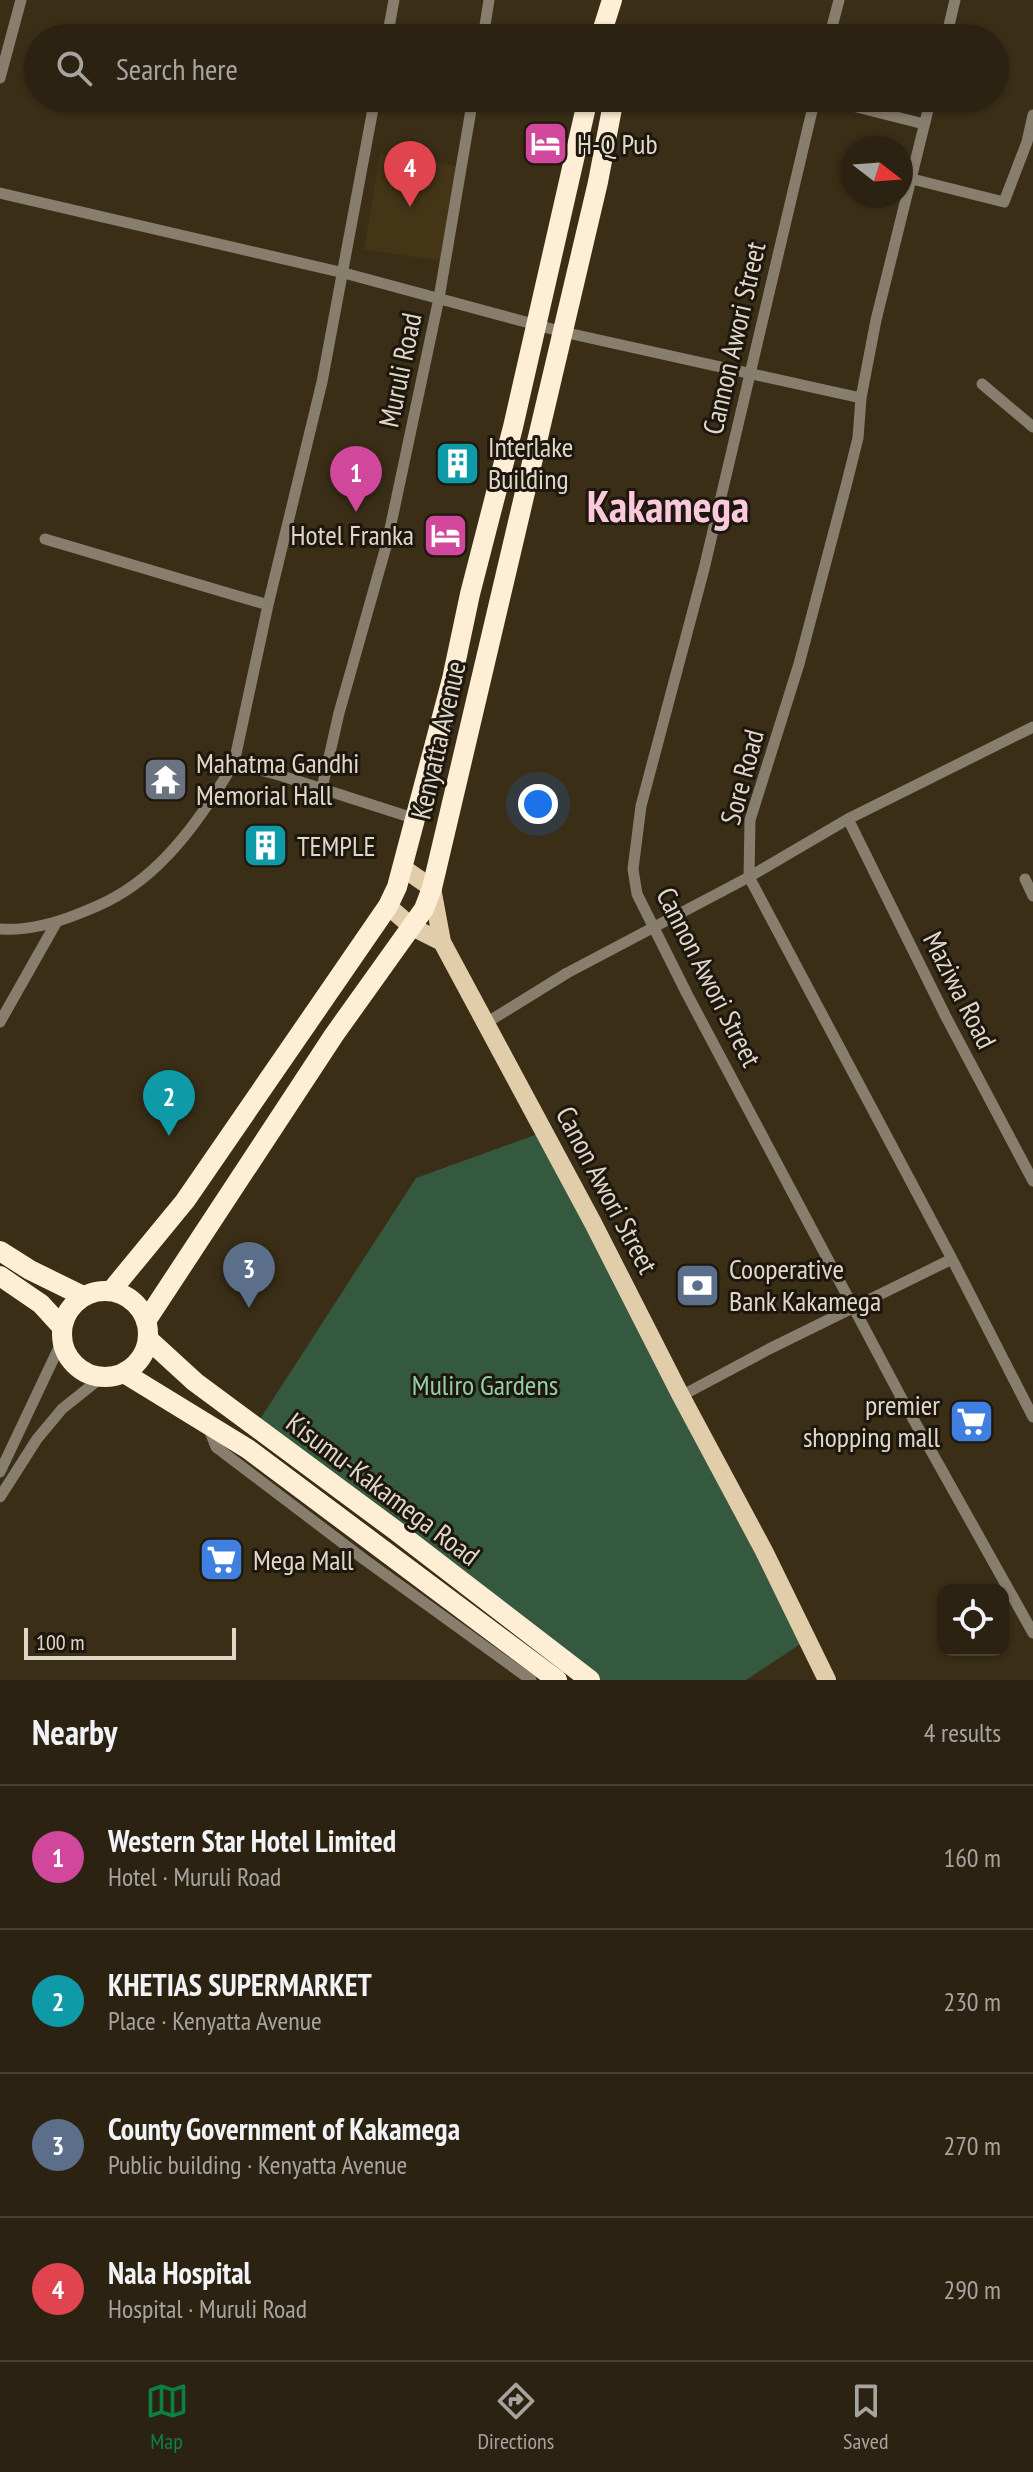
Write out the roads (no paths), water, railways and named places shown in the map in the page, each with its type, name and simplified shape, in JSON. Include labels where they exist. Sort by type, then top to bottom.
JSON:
[{"type":"highway","points":[[605,24],[613,0]]},
{"type":"highway","points":[[613,0],[616,24]]},
{"type":"highway","name":"Kenyatta Avenue","points":[[111,1291],[185,1201],[388,906],[403,868],[452,679],[585,112]]},
{"type":"highway","name":"Kenyatta Avenue","points":[[147,1330],[210,1221],[334,1035],[424,909],[432,888],[514,546],[611,112]]},
{"type":"highway","points":[[571,177],[598,182]]},
{"type":"highway","points":[[485,538],[514,546]]},
{"type":"highway","points":[[452,679],[479,687]]},
{"type":"highway","points":[[185,1201],[210,1221]]},
{"type":"highway","points":[[0,1251],[30,1270],[83,1296]]},
{"type":"highway","points":[[0,1276],[41,1304],[62,1334],[67,1355],[88,1374],[102,1377],[124,1373],[140,1359],[147,1330],[133,1301],[111,1291],[97,1291],[73,1304],[66,1315],[62,1334]]},
{"type":"highway","name":"Kisumu-Kakamega Road","points":[[147,1330],[207,1391],[590,1680]]},
{"type":"highway","name":"Kisumu-Kakamega Road","points":[[124,1373],[248,1449],[557,1680]]},
{"type":"main road","points":[[403,868],[432,888]]},
{"type":"main road","name":"Canon Awori Street","points":[[432,888],[442,942],[764,1551],[824,1679]]},
{"type":"main road","points":[[388,906],[412,927],[442,942]]},
{"type":"street","points":[[0,78],[21,0]]},
{"type":"street","points":[[390,24],[394,0]]},
{"type":"street","points":[[485,24],[489,0]]},
{"type":"street","points":[[833,24],[839,0]]},
{"type":"street","points":[[949,24],[955,0]]},
{"type":"street","points":[[0,929],[15,930],[56,923],[117,896],[147,875],[213,799],[234,763],[268,605],[322,382],[373,112]]},
{"type":"street","name":"Muruli Road","points":[[322,788],[339,713],[387,543],[439,298],[471,112]]},
{"type":"street","name":"Cannon Awori Street","points":[[814,112],[704,569],[641,806],[633,869],[637,894],[653,927],[854,1308],[1033,1633]]},
{"type":"street","points":[[875,112],[924,124]]},
{"type":"street","name":"Sore Road","points":[[913,174],[927,112]]},
{"type":"street","points":[[913,179],[1004,202],[1030,141],[1033,115]]},
{"type":"street","points":[[0,193],[344,273],[563,332],[861,398]]},
{"type":"street","name":"Sore Road","points":[[905,208],[876,320],[861,398],[858,438],[846,486],[799,664],[750,820],[749,877],[1033,1417]]},
{"type":"street","points":[[982,384],[1033,427]]},
{"type":"street","points":[[45,539],[268,605]]},
{"type":"street","points":[[486,1023],[567,973],[749,877],[848,819],[1033,727]]},
{"type":"street","points":[[234,763],[416,819]]},
{"type":"street","name":"Maziwa Road","points":[[848,819],[946,1017],[1033,1181]]},
{"type":"street","points":[[1025,879],[1033,896]]},
{"type":"street","points":[[0,1022],[56,923]]},
{"type":"street","points":[[681,1396],[952,1259]]},
{"type":"street","points":[[0,1472],[62,1334]]},
{"type":"street","points":[[0,1497],[62,1409],[102,1377]]},
{"type":"street","points":[[206,1422],[216,1447],[531,1680]]},
{"type":"place","name":"H-Q Pub","points":[[546,144]]},
{"type":"place","name":"Nala Hospital","points":[[410,207]]},
{"type":"place","name":"Interlake Building","points":[[457,463]]},
{"type":"place","name":"Western Star Hotel Limited","points":[[356,512]]},
{"type":"place","name":"Hotel Franka","points":[[445,535]]},
{"type":"place","name":"Mahatma Gandhi Memorial Hall","points":[[165,779]]},
{"type":"place","name":"TEMPLE","points":[[266,846]]},
{"type":"place","name":"KHETIAS SUPERMARKET","points":[[169,1136]]},
{"type":"place","name":"Cooperative Bank Kakamega","points":[[698,1285]]},
{"type":"place","name":"County Government of Kakamega","points":[[249,1308]]},
{"type":"place","name":"premier shopping mall","points":[[971,1421]]},
{"type":"place","name":"Mega Mall","points":[[222,1560]]},
{"type":"district","name":"Kakamega","points":[[668,507]]},
{"type":"park label","name":"Muliro Gardens","points":[[485,1385]]}]
